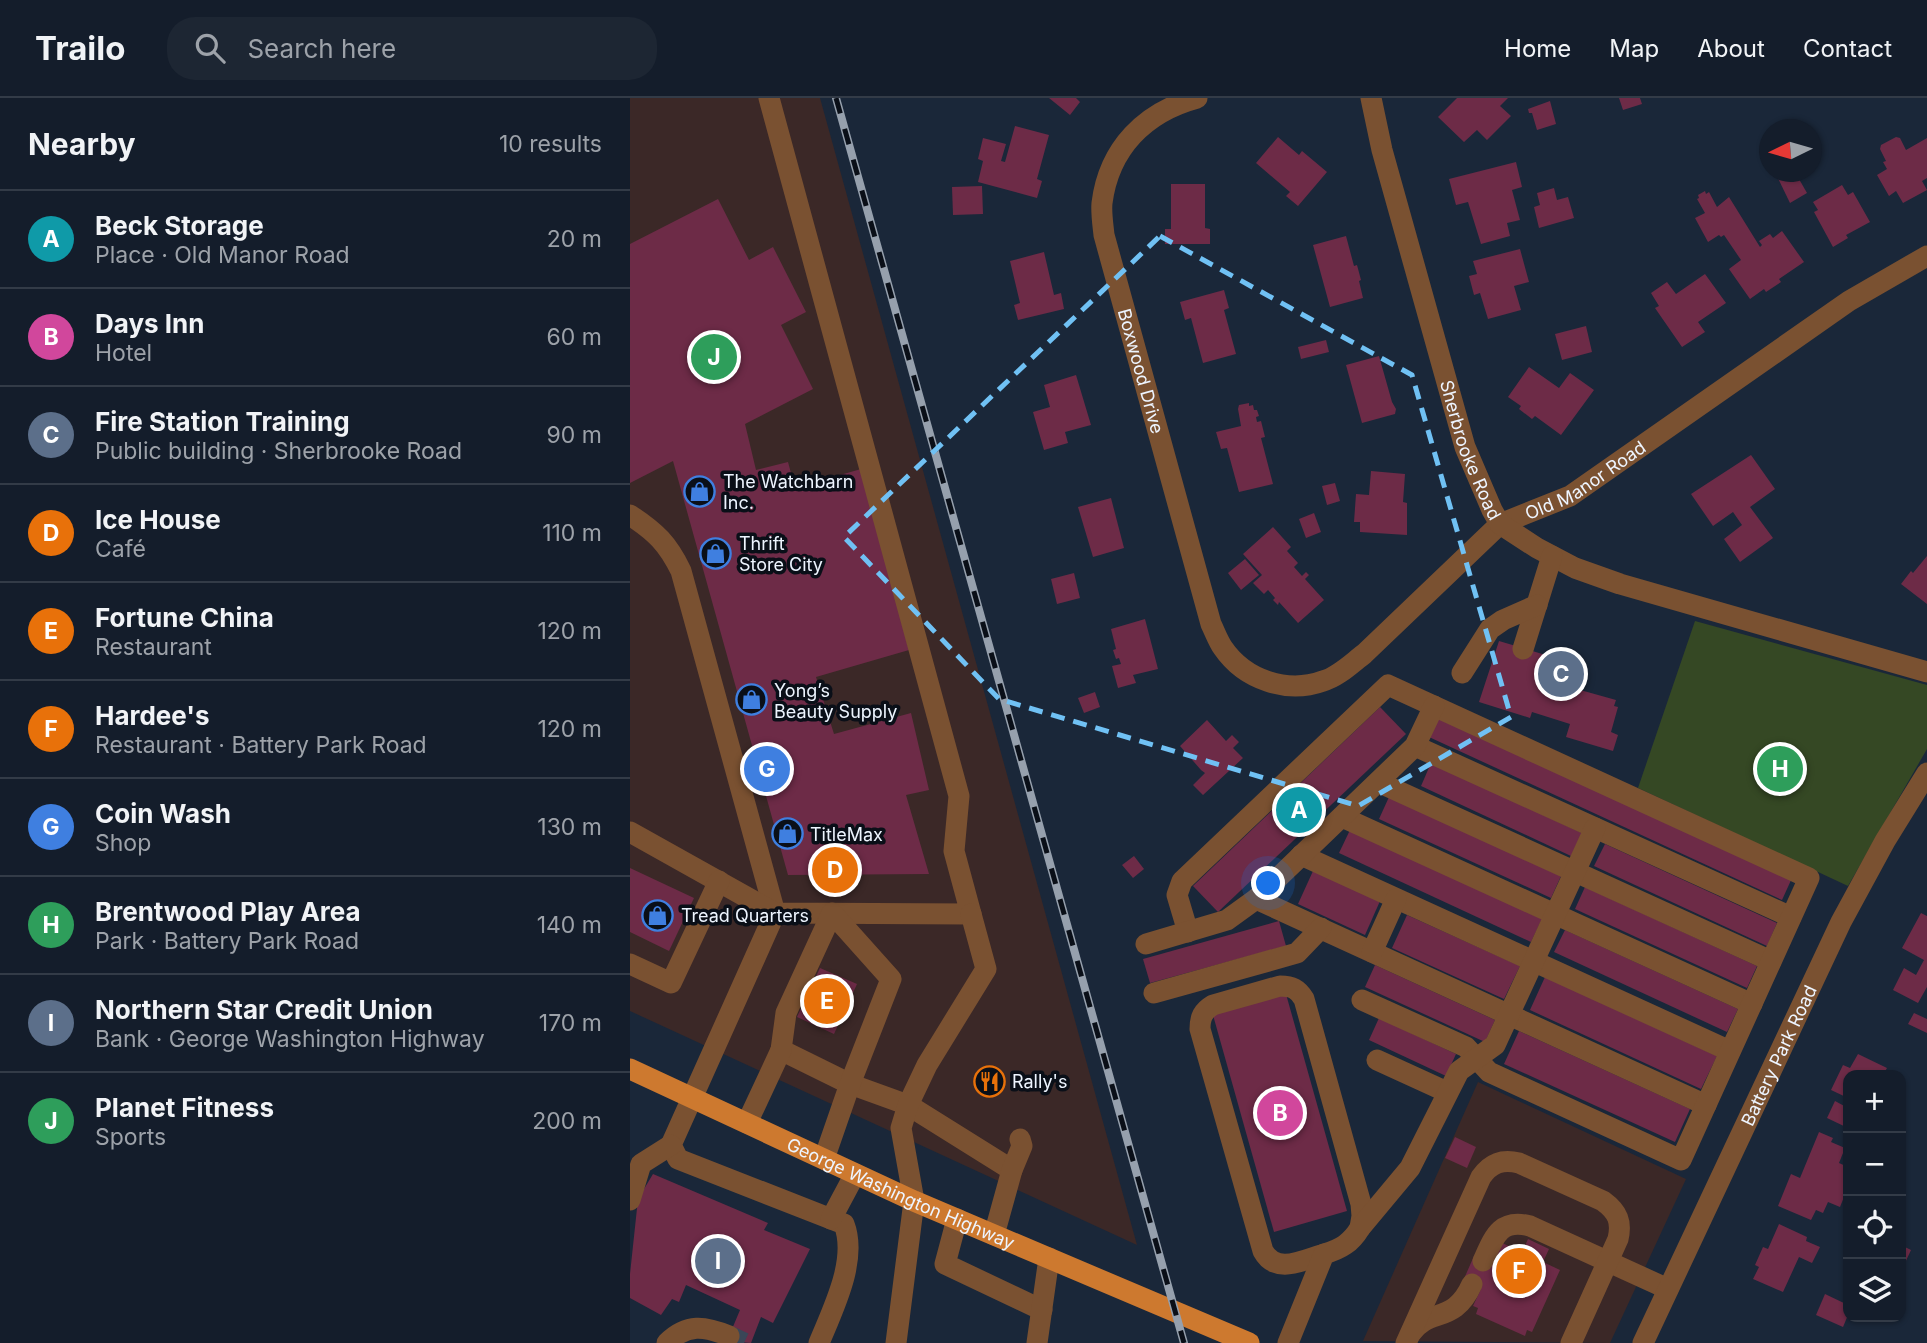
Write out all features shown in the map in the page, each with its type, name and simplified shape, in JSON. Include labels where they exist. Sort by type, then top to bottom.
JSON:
[{"type":"main road","name":"George Washington Highway","points":[[631,1072],[694,1098],[914,1201],[1249,1343]]},
{"type":"street","points":[[769,98],[959,796],[954,851],[986,969],[927,1065],[908,1105],[901,1128],[914,1201],[896,1343]]},
{"type":"street","name":"Boxwood Drive","points":[[1197,98],[1160,112],[1134,132],[1119,153],[1109,172],[1102,204],[1104,235],[1211,624],[1223,648],[1250,673]]},
{"type":"street","name":"Sherbrooke Road","points":[[1371,98],[1381,150],[1465,447],[1500,524],[1575,568],[1619,584],[1927,672]]},
{"type":"street","name":"Old Manor Road","points":[[1250,673],[1283,686],[1303,686],[1326,681],[1364,654],[1500,524],[1570,496],[1849,301],[1927,256]]},
{"type":"street","points":[[630,515],[649,527],[669,547],[681,571],[775,913],[671,1145],[641,1164],[630,1200]]},
{"type":"street","points":[[1524,649],[1552,556]]},
{"type":"street","points":[[1462,673],[1496,623],[1537,605]]},
{"type":"street","points":[[1188,932],[1177,895],[1182,881],[1388,685],[1809,877],[1681,1160],[1489,1072],[1466,1047],[1362,1000]]},
{"type":"street","points":[[1146,944],[1227,920],[1256,899],[1415,746],[1434,706]]},
{"type":"street","points":[[1415,746],[1791,918]]},
{"type":"street","name":"Battery Park Road","points":[[1643,1343],[1841,922],[1885,841],[1927,773]]},
{"type":"street","points":[[1378,782],[1771,961]]},
{"type":"street","points":[[1342,817],[1752,1004]]},
{"type":"street","points":[[1360,1228],[1361,1204],[1304,999],[1299,991],[1290,986],[1280,986],[1213,1005],[1205,1010],[1200,1019],[1200,1029],[1263,1251],[1268,1260],[1276,1265],[1286,1265],[1346,1246],[1410,1168],[1459,1071],[1495,1045],[1595,828]]},
{"type":"street","points":[[630,832],[775,913],[971,914]]},
{"type":"street","points":[[1301,855],[1730,1051]]},
{"type":"street","points":[[630,964],[671,983],[719,881]]},
{"type":"street","points":[[1256,899],[1706,1105]]},
{"type":"street","points":[[1372,952],[1396,899]]},
{"type":"street","points":[[747,1123],[781,1050],[786,1013],[832,913]]},
{"type":"street","points":[[824,1159],[891,979],[832,913]]},
{"type":"street","points":[[1154,993],[1297,953],[1321,928]]},
{"type":"street","points":[[781,1050],[850,1084],[908,1105],[1012,1170]]},
{"type":"street","points":[[1377,1060],[1447,1092]]},
{"type":"street","points":[[994,1235],[1012,1170],[1022,1146],[1020,1139]]},
{"type":"street","points":[[671,1145],[678,1158],[844,1224],[849,1238],[842,1284],[820,1343]]},
{"type":"street","points":[[1407,1340],[1481,1177],[1487,1168],[1508,1160],[1612,1208],[1618,1217],[1620,1228],[1608,1261],[1571,1343]]},
{"type":"street","points":[[831,1219],[855,1174]]},
{"type":"street","points":[[957,1219],[944,1264],[1042,1310]]},
{"type":"street","points":[[1483,1261],[1499,1231],[1508,1225],[1519,1223],[1668,1289]]},
{"type":"street","points":[[1288,1343],[1324,1254]]},
{"type":"street","points":[[1037,1343],[1049,1258]]},
{"type":"street","points":[[1407,1340],[1415,1327],[1460,1306],[1472,1284]]},
{"type":"street","points":[[667,1343],[690,1329],[708,1327],[729,1336]]},
{"type":"highlighted area","points":[[1160,236],[1412,375],[1511,717],[1358,806],[999,699],[844,537]]},
{"type":"shaded area","points":[[630,98],[820,98],[1137,1245],[630,1011]]},
{"type":"shaded area","points":[[1478,1082],[1686,1179],[1610,1343],[1363,1341]]},
{"type":"green space","points":[[1695,621],[1927,685],[1927,749],[1848,886],[1638,788]]},
{"type":"building","points":[[1049,98],[1076,98],[1080,102],[1070,115]]},
{"type":"building","points":[[1457,98],[1508,98],[1500,106],[1511,116],[1487,140],[1477,130],[1464,142],[1438,117]]},
{"type":"building","points":[[1619,98],[1640,98],[1642,104],[1623,110]]},
{"type":"building","points":[[1550,101],[1556,124],[1537,130],[1532,113],[1529,113],[1528,109]]},
{"type":"building","points":[[1015,126],[1049,135],[1037,179],[1042,181],[1037,198],[978,182],[983,161],[978,159],[983,138],[1006,144],[1001,161],[1005,162]]},
{"type":"building","points":[[1278,137],[1299,155],[1302,151],[1327,172],[1298,206],[1286,196],[1290,192],[1256,163]]},
{"type":"building","points":[[1896,137],[1900,138],[1906,150],[1927,138],[1927,178],[1922,181],[1927,190],[1903,203],[1896,191],[1889,196],[1877,175],[1887,169],[1883,162],[1886,161],[1880,149],[1881,145]]},
{"type":"building","points":[[1516,162],[1522,187],[1512,190],[1520,220],[1507,223],[1510,236],[1481,244],[1468,202],[1456,205],[1449,179]]},
{"type":"building","points":[[1780,182],[1801,182],[1807,193],[1790,203]]},
{"type":"building","points":[[1171,184],[1205,184],[1205,228],[1210,229],[1210,244],[1165,244],[1165,229],[1171,229]]},
{"type":"building","points":[[1842,185],[1848,195],[1853,192],[1870,222],[1846,235],[1848,238],[1833,247],[1814,212],[1818,210],[1813,202]]},
{"type":"building","points":[[982,186],[983,214],[953,215],[952,187]]},
{"type":"building","points":[[1554,188],[1557,200],[1568,197],[1574,218],[1539,228],[1534,207],[1540,205],[1537,193]]},
{"type":"building","points":[[1705,191],[1706,194],[1709,192],[1717,207],[1729,197],[1760,247],[1762,245],[1759,241],[1770,234],[1773,238],[1782,231],[1804,262],[1779,279],[1781,282],[1750,299],[1729,269],[1741,260],[1724,235],[1708,242],[1695,218],[1705,213],[1697,199],[1698,195]]},
{"type":"building","points":[[718,199],[749,260],[773,247],[806,312],[781,325],[813,389],[745,424],[756,470],[788,462],[795,488],[861,469],[909,650],[816,677],[834,734],[911,713],[929,790],[906,795],[929,874],[788,875],[673,461],[630,483],[630,244]]},
{"type":"building","points":[[1346,236],[1354,266],[1357,265],[1363,298],[1330,307],[1313,245]]},
{"type":"building","points":[[1520,249],[1529,282],[1514,286],[1521,310],[1488,319],[1480,293],[1474,295],[1469,276],[1477,274],[1473,261]]},
{"type":"building","points":[[1044,252],[1054,295],[1061,293],[1064,309],[1018,320],[1014,305],[1020,303],[1010,261]]},
{"type":"building","points":[[1705,274],[1726,303],[1698,322],[1705,332],[1682,347],[1655,308],[1659,306],[1651,293],[1667,282],[1676,294]]},
{"type":"building","points":[[1224,290],[1229,308],[1224,310],[1236,354],[1203,363],[1191,318],[1185,320],[1180,302]]},
{"type":"building","points":[[1586,326],[1592,352],[1562,360],[1555,334]]},
{"type":"building","points":[[1326,340],[1329,352],[1301,359],[1298,347]]},
{"type":"building","points":[[1379,356],[1396,409],[1395,414],[1362,423],[1346,365]]},
{"type":"building","points":[[1529,367],[1559,388],[1570,373],[1594,390],[1561,435],[1535,416],[1532,419],[1519,409],[1521,406],[1508,397]]},
{"type":"building","points":[[1076,375],[1091,425],[1065,432],[1068,443],[1044,450],[1033,412],[1050,407],[1044,385]]},
{"type":"building","points":[[1249,403],[1249,406],[1253,405],[1254,410],[1257,410],[1257,422],[1261,421],[1265,437],[1261,438],[1273,484],[1239,492],[1227,448],[1221,449],[1216,432],[1241,426],[1239,405]]},
{"type":"building","points":[[1751,455],[1775,489],[1750,507],[1773,538],[1740,562],[1724,539],[1742,525],[1733,512],[1713,526],[1691,494]]},
{"type":"building","points":[[1371,471],[1405,474],[1403,502],[1407,503],[1407,535],[1360,532],[1360,522],[1354,522],[1356,494],[1369,495]]},
{"type":"building","points":[[1335,483],[1340,501],[1327,505],[1322,486]]},
{"type":"building","points":[[1111,498],[1124,548],[1093,557],[1078,507]]},
{"type":"building","points":[[1314,513],[1321,532],[1306,538],[1299,519]]},
{"type":"building","points":[[1273,527],[1291,547],[1287,551],[1298,563],[1294,567],[1302,576],[1306,572],[1309,575],[1305,579],[1324,600],[1298,623],[1279,602],[1278,605],[1273,600],[1275,598],[1268,590],[1264,594],[1253,583],[1262,575],[1243,554]]},
{"type":"building","points":[[1927,556],[1927,604],[1901,584]]},
{"type":"building","points":[[1245,559],[1259,575],[1241,590],[1228,573]]},
{"type":"building","points":[[1074,573],[1080,598],[1057,604],[1051,579]]},
{"type":"building","points":[[1145,619],[1158,669],[1133,675],[1136,683],[1118,688],[1112,666],[1121,664],[1113,650],[1116,649],[1111,629]]},
{"type":"building","points":[[1499,641],[1549,656],[1541,679],[1616,700],[1614,706],[1618,707],[1611,732],[1618,735],[1613,751],[1566,737],[1570,724],[1532,712],[1530,718],[1479,702]]},
{"type":"building","points":[[1095,692],[1100,707],[1084,713],[1078,698]]},
{"type":"building","points":[[1380,707],[1406,734],[1218,912],[1193,886]]},
{"type":"building","points":[[1440,715],[1792,878],[1782,900],[1429,737]]},
{"type":"building","points":[[1207,720],[1226,741],[1232,735],[1239,742],[1233,748],[1243,758],[1203,795],[1193,785],[1205,773],[1180,746]]},
{"type":"building","points":[[1431,763],[1582,833],[1571,856],[1421,786]]},
{"type":"building","points":[[1389,797],[1561,876],[1551,898],[1379,819]]},
{"type":"building","points":[[1350,830],[1542,919],[1531,942],[1339,853]]},
{"type":"building","points":[[1605,844],[1777,923],[1767,946],[1594,866]]},
{"type":"building","points":[[1134,856],[1144,869],[1133,878],[1122,865]]},
{"type":"building","name":"Tread Quarters","points":[[630,868],[694,898],[669,951],[630,932]]},
{"type":"building","points":[[1313,871],[1380,901],[1365,935],[1298,904]]},
{"type":"building","points":[[1585,887],[1757,966],[1747,988],[1575,909]]},
{"type":"building","points":[[1921,913],[1927,916],[1927,987],[1918,1003],[1893,990],[1904,968],[1916,975],[1924,960],[1902,948]]},
{"type":"building","points":[[1407,915],[1520,966],[1504,999],[1392,948]]},
{"type":"building","points":[[1279,921],[1286,946],[1150,983],[1143,959]]},
{"type":"building","points":[[1565,930],[1738,1009],[1727,1032],[1554,952]]},
{"type":"building","points":[[1375,965],[1495,1020],[1485,1042],[1365,987]]},
{"type":"building","points":[[820,968],[857,984],[834,1034],[797,1017]]},
{"type":"building","points":[[1545,977],[1717,1056],[1701,1089],[1530,1010]]},
{"type":"building","points":[[1286,994],[1347,1211],[1274,1232],[1213,1015]]},
{"type":"building","points":[[1914,1013],[1927,1019],[1927,1033],[1908,1024]]},
{"type":"building","points":[[1379,1018],[1456,1054],[1446,1076],[1369,1040]]},
{"type":"building","points":[[1519,1031],[1690,1109],[1675,1142],[1504,1064]]},
{"type":"building","points":[[1858,1054],[1887,1068],[1843,1070],[1843,1096],[1831,1090],[1843,1065],[1850,1068]]},
{"type":"building","points":[[1835,1101],[1843,1105],[1843,1126],[1827,1118]]},
{"type":"building","points":[[1819,1132],[1833,1138],[1831,1142],[1843,1147],[1839,1163],[1843,1165],[1843,1200],[1840,1207],[1828,1202],[1823,1213],[1816,1210],[1811,1220],[1778,1206],[1791,1174],[1800,1178]]},
{"type":"building","points":[[1455,1137],[1476,1147],[1467,1168],[1445,1158]]},
{"type":"building","points":[[653,1174],[768,1223],[764,1230],[810,1249],[773,1323],[761,1317],[751,1343],[727,1341],[740,1310],[686,1285],[679,1302],[672,1299],[661,1315],[630,1298],[638,1199]]},
{"type":"building","points":[[1779,1224],[1807,1237],[1806,1241],[1820,1247],[1812,1263],[1799,1257],[1783,1292],[1753,1279],[1759,1267],[1755,1265],[1763,1247],[1768,1249]]},
{"type":"building","points":[[1528,1239],[1549,1249],[1543,1262],[1560,1270],[1532,1332],[1527,1330],[1525,1336],[1476,1314],[1478,1308],[1473,1306],[1481,1289],[1463,1281],[1474,1256],[1502,1243],[1522,1252]]},
{"type":"building","points":[[1906,1248],[1911,1250],[1906,1261]]},
{"type":"building","points":[[1825,1294],[1843,1303],[1845,1322],[1843,1327],[1816,1315]]},
{"type":"tunnel","points":[[729,1336],[744,1343]]},
{"type":"railway","points":[[836,98],[1184,1343]]},
{"type":"place","name":"Planet Fitness","points":[[714,357]]},
{"type":"place","name":"The Watchbarn Inc.","points":[[700,491]]},
{"type":"place","name":"Thrift Store City","points":[[716,553]]},
{"type":"place","name":"Fire Station Training","points":[[1561,674]]},
{"type":"place","name":"Yong’s Beauty Supply","points":[[751,700]]},
{"type":"place","name":"Coin Wash","points":[[767,769]]},
{"type":"place","name":"Brentwood Play Area","points":[[1780,769]]},
{"type":"place","name":"Beck Storage","points":[[1299,810]]},
{"type":"place","name":"TitleMax","points":[[787,834]]},
{"type":"place","name":"Ice House","points":[[835,870]]},
{"type":"place","name":"Tread Quarters","points":[[658,915]]},
{"type":"place","name":"Fortune China","points":[[827,1001]]},
{"type":"place","name":"Rally's","points":[[989,1081]]},
{"type":"place","name":"Days Inn","points":[[1280,1113]]},
{"type":"place","name":"Northern Star Credit Union","points":[[718,1261]]},
{"type":"place","name":"Hardee's","points":[[1519,1271]]}]
